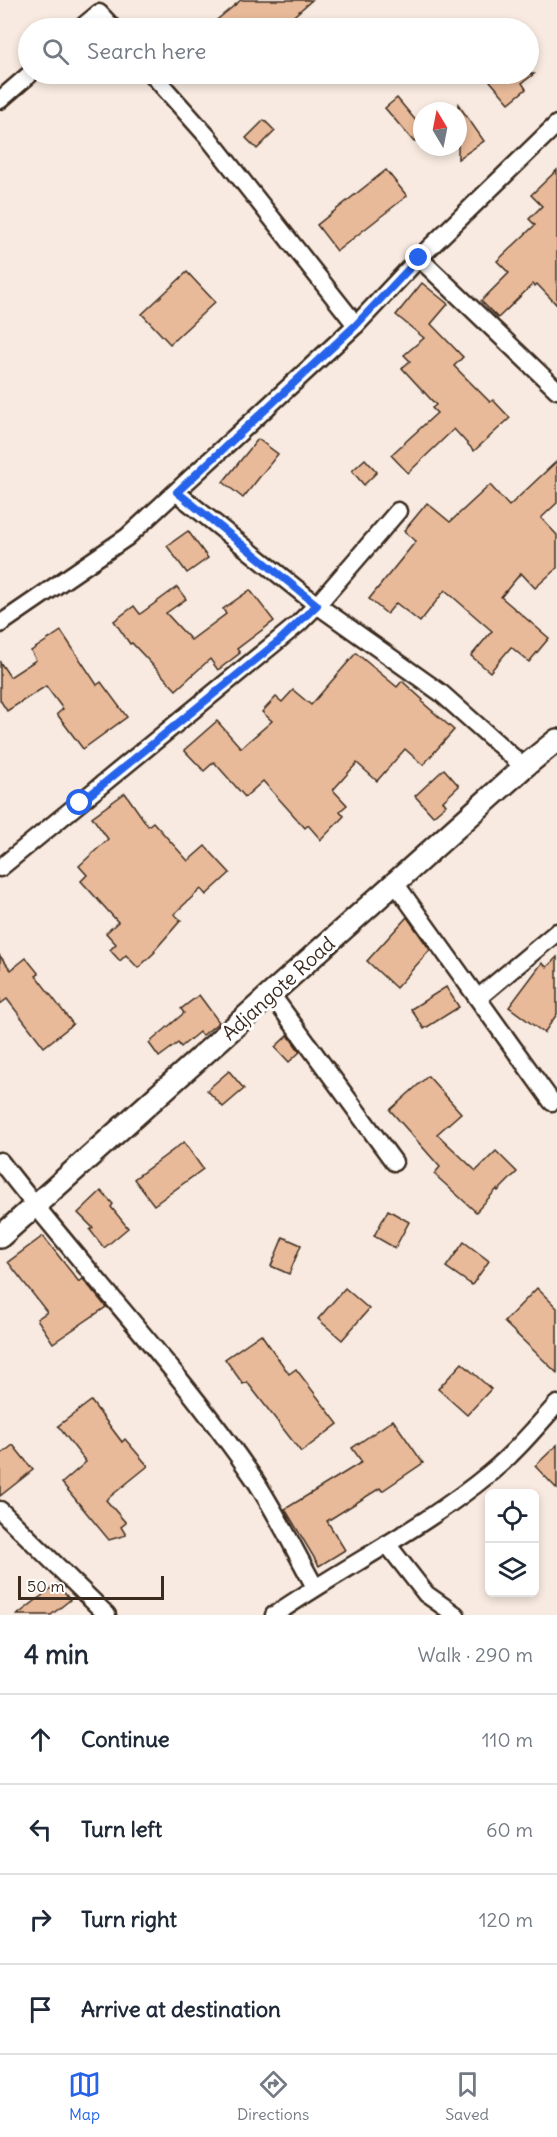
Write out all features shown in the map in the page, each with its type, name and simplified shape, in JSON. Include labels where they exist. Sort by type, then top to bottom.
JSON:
[{"type":"street","points":[[94,6],[104,18]]},
{"type":"street","points":[[0,100],[18,84]]},
{"type":"street","points":[[161,84],[207,136],[356,325]]},
{"type":"street","points":[[0,624],[128,537],[356,325],[419,258],[557,124]]},
{"type":"street","points":[[419,258],[557,390]]},
{"type":"street","points":[[177,492],[317,605],[441,693],[524,767]]},
{"type":"street","points":[[0,868],[280,640],[317,605],[398,510]]},
{"type":"street","name":"Adjangote Road","points":[[0,1237],[524,767],[557,740]]},
{"type":"street","points":[[395,883],[552,1102]]},
{"type":"street","points":[[478,998],[557,932]]},
{"type":"street","points":[[271,994],[394,1162]]},
{"type":"street","points":[[0,1161],[179,1378],[249,1472],[315,1587]]},
{"type":"street","points":[[274,1615],[450,1503],[491,1473],[557,1404]]},
{"type":"street","points":[[0,1510],[106,1615]]},
{"type":"street","points":[[387,1544],[426,1594],[456,1615]]},
{"type":"building","points":[[241,0],[312,0],[291,18],[219,18]]},
{"type":"building","points":[[493,84],[523,84],[526,89],[509,103]]},
{"type":"building","points":[[397,98],[413,117],[413,141],[385,108]]},
{"type":"building","points":[[467,117],[484,141],[467,153]]},
{"type":"building","points":[[264,120],[275,131],[257,149],[246,138]]},
{"type":"building","points":[[386,170],[407,196],[337,251],[317,225]]},
{"type":"building","points":[[557,170],[557,305],[537,284],[535,286],[533,284],[498,318],[481,301],[509,273],[497,261],[535,225],[529,219],[542,206],[531,195]]},
{"type":"building","points":[[187,272],[215,302],[170,344],[142,314]]},
{"type":"building","points":[[422,283],[448,304],[431,324],[463,357],[454,366],[490,402],[493,400],[510,418],[474,451],[454,429],[408,473],[391,455],[437,413],[432,408],[436,405],[402,368],[410,361],[404,355],[424,338],[396,315]]},
{"type":"building","points":[[258,439],[278,454],[243,498],[223,482]]},
{"type":"building","points":[[365,459],[377,472],[364,485],[352,471]]},
{"type":"building","points":[[557,461],[557,503],[541,518],[557,535],[557,568],[535,588],[521,573],[501,597],[549,638],[529,662],[511,647],[490,672],[471,656],[492,631],[445,590],[420,622],[396,603],[387,614],[369,599],[416,541],[404,531],[427,503],[450,522],[490,485],[509,506]]},
{"type":"building","points":[[188,531],[208,558],[187,573],[167,546]]},
{"type":"building","points":[[177,587],[186,599],[166,613],[191,640],[226,614],[223,609],[250,590],[274,621],[237,649],[240,653],[218,670],[210,659],[176,690],[132,643],[130,644],[114,621],[134,606],[140,614]]},
{"type":"building","points":[[61,631],[97,685],[101,682],[127,717],[83,749],[57,714],[63,709],[46,686],[7,711],[0,700],[0,662],[10,677],[36,660],[31,651]]},
{"type":"building","points":[[356,653],[397,687],[402,681],[454,730],[423,765],[405,749],[377,781],[357,763],[333,790],[347,805],[340,811],[344,816],[321,840],[308,825],[305,828],[263,781],[245,797],[214,762],[204,771],[184,750],[217,721],[241,748],[272,721],[262,712],[276,697],[282,702],[293,690],[311,705]]},
{"type":"building","points":[[444,769],[459,786],[443,801],[446,805],[433,816],[415,796]]},
{"type":"building","points":[[125,793],[148,826],[153,822],[188,861],[205,846],[230,873],[206,895],[201,889],[174,914],[181,920],[155,952],[138,968],[126,955],[120,961],[110,950],[116,944],[106,933],[118,922],[81,881],[87,875],[79,866],[108,839],[92,817]]},
{"type":"building","points":[[407,917],[430,950],[396,988],[367,961]]},
{"type":"building","points":[[0,956],[11,970],[26,958],[39,974],[36,976],[73,1024],[44,1047],[7,999],[0,1004]]},
{"type":"building","points":[[557,957],[557,1014],[544,1033],[509,1007],[542,963],[547,967]]},
{"type":"building","points":[[446,987],[459,1007],[424,1029],[411,1009]]},
{"type":"building","points":[[199,995],[219,1022],[202,1036],[199,1032],[181,1047],[178,1043],[159,1057],[149,1043],[184,1013],[181,1009]]},
{"type":"building","points":[[288,1035],[300,1052],[289,1062],[275,1047]]},
{"type":"building","points":[[229,1071],[244,1089],[223,1107],[207,1090]]},
{"type":"building","points":[[428,1076],[461,1113],[437,1134],[476,1171],[496,1151],[517,1172],[476,1212],[434,1174],[440,1167],[390,1110]]},
{"type":"building","points":[[184,1142],[203,1169],[154,1205],[134,1179]]},
{"type":"building","points":[[101,1191],[113,1204],[111,1207],[128,1228],[104,1248],[90,1230],[93,1228],[78,1213]]},
{"type":"building","points":[[388,1210],[409,1222],[395,1248],[374,1236]]},
{"type":"building","points":[[43,1236],[79,1282],[83,1279],[106,1307],[53,1343],[37,1319],[47,1312],[8,1262]]},
{"type":"building","points":[[283,1237],[301,1245],[289,1274],[271,1266]]},
{"type":"building","points":[[464,1242],[489,1261],[472,1285],[446,1267]]},
{"type":"building","points":[[345,1288],[369,1309],[342,1340],[318,1319]]},
{"type":"building","points":[[537,1288],[557,1308],[557,1373],[504,1322]]},
{"type":"building","points":[[261,1334],[289,1374],[296,1369],[338,1424],[301,1452],[247,1382],[243,1384],[225,1359]]},
{"type":"building","points":[[462,1363],[491,1389],[467,1415],[438,1389]]},
{"type":"building","points":[[91,1401],[122,1442],[125,1439],[148,1466],[106,1500],[126,1523],[121,1527],[126,1535],[109,1540],[62,1483],[86,1462],[58,1426]]},
{"type":"building","points":[[393,1420],[423,1463],[382,1491],[380,1488],[327,1521],[345,1550],[319,1566],[285,1509],[362,1462],[352,1448]]},
{"type":"building","points":[[13,1445],[33,1470],[0,1496],[0,1455]]},
{"type":"building","points":[[557,1445],[557,1489],[535,1466]]},
{"type":"building","points":[[57,1584],[70,1600],[51,1615],[17,1615]]},
{"type":"route","points":[[80,803],[280,640],[317,605],[177,492],[356,325],[419,258]]}]
